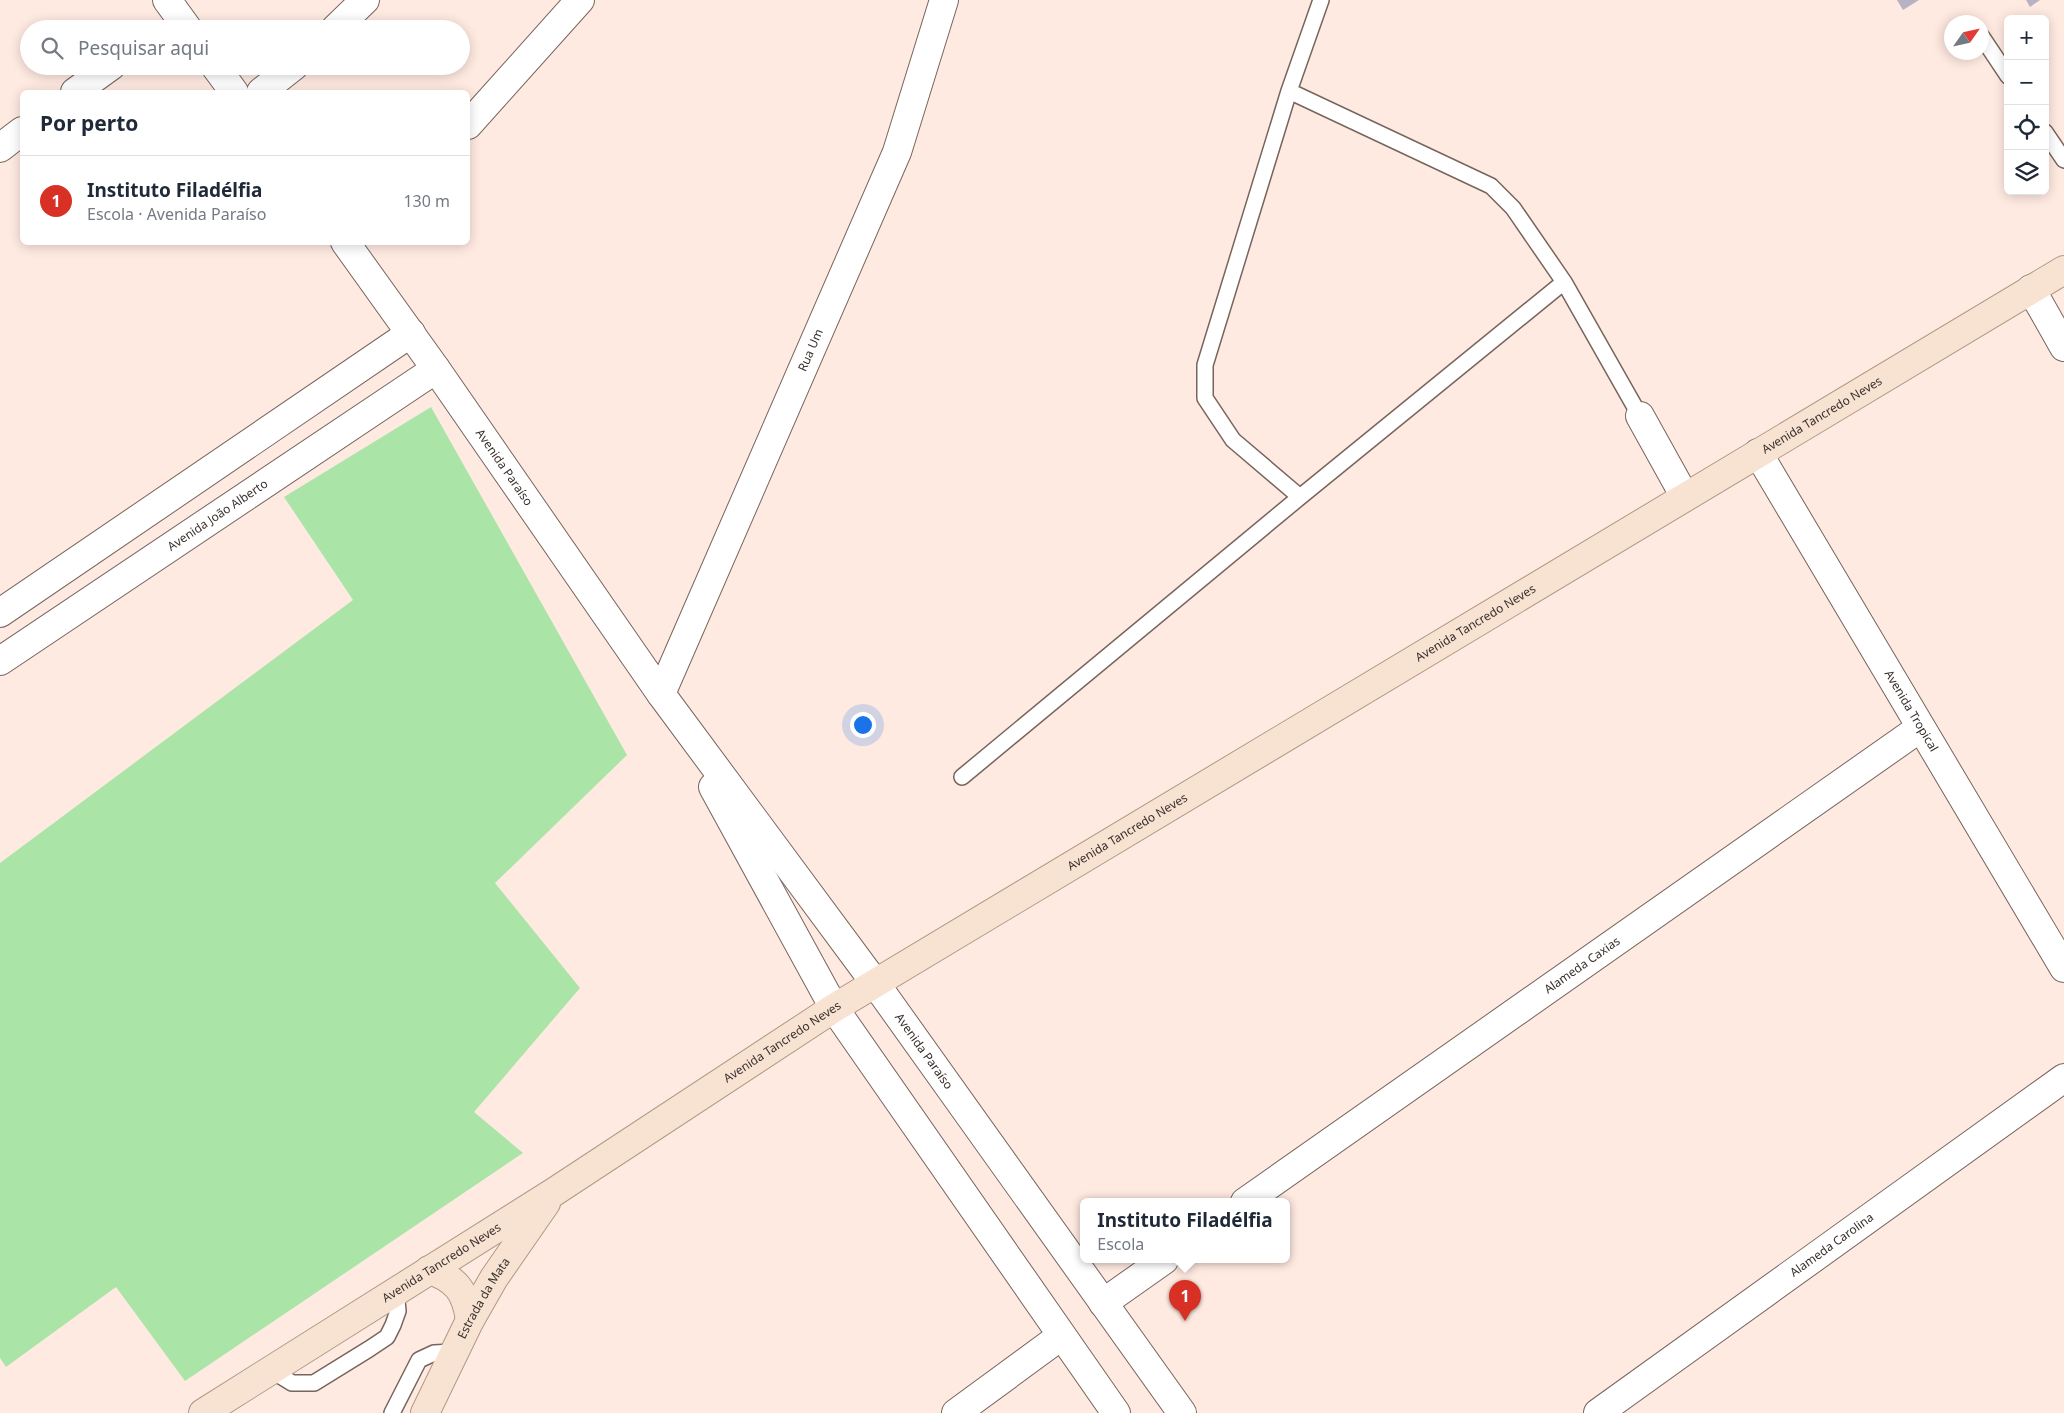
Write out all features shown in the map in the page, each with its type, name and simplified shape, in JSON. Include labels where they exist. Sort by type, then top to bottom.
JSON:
[{"type":"main road","name":"Avenida Tancredo Neves","points":[[203,1413],[554,1192],[834,1008],[2064,270]]},
{"type":"main road","name":"Estrada da Mata","points":[[424,1413],[453,1352],[494,1278],[554,1192]]},
{"type":"main road","points":[[429,1270],[439,1273],[455,1284],[467,1302],[470,1320]]},
{"type":"street","points":[[345,20],[365,0]]},
{"type":"street","points":[[470,123],[580,0]]},
{"type":"street","name":"Rua Um","points":[[661,694],[897,152],[944,0]]},
{"type":"street","points":[[78,90],[99,75]]},
{"type":"street","points":[[222,75],[233,90]]},
{"type":"street","points":[[264,90],[283,75]]},
{"type":"street","points":[[0,148],[20,133]]},
{"type":"street","name":"Avenida Paraíso","points":[[353,246],[661,694],[875,983],[1182,1413]]},
{"type":"street","points":[[2031,290],[2064,347]]},
{"type":"street","points":[[0,613],[411,333]]},
{"type":"street","name":"Avenida João Alberto","points":[[0,661],[436,369]]},
{"type":"street","points":[[1640,416],[1685,497]]},
{"type":"street","name":"Avenida Tropical","points":[[1758,453],[2064,968]]},
{"type":"street","name":"Avenida Paraíso","points":[[661,694],[834,1008],[1116,1413]]},
{"type":"street","name":"Alameda Caxias","points":[[1251,1198],[1920,728]]},
{"type":"street","name":"Alameda Carolina","points":[[1598,1413],[2064,1078]]},
{"type":"street","points":[[1103,1302],[1160,1263]]},
{"type":"street","points":[[956,1413],[1061,1336]]},
{"type":"lane","points":[[1300,497],[1233,440],[1205,398],[1205,365],[1289,91],[1321,0]]},
{"type":"lane","points":[[1989,48],[2004,70]]},
{"type":"lane","points":[[1289,91],[1491,186],[1513,208],[1564,282],[1640,416]]},
{"type":"lane","points":[[2049,138],[2064,160]]},
{"type":"lane","points":[[962,777],[1300,497],[1564,282]]},
{"type":"lane","points":[[392,1413],[420,1360],[434,1353],[453,1352]]},
{"type":"green space","points":[[431,407],[627,755],[495,883],[580,988],[474,1112],[523,1153],[185,1381],[116,1287],[6,1367],[0,1358],[0,863],[353,600],[284,497]]},
{"type":"building","points":[[1897,0],[1919,0],[1903,10]]},
{"type":"building","points":[[2026,0],[2040,0],[2030,7]]},
{"type":"place","name":"Instituto Filadélfia","points":[[1185,1321]]}]
